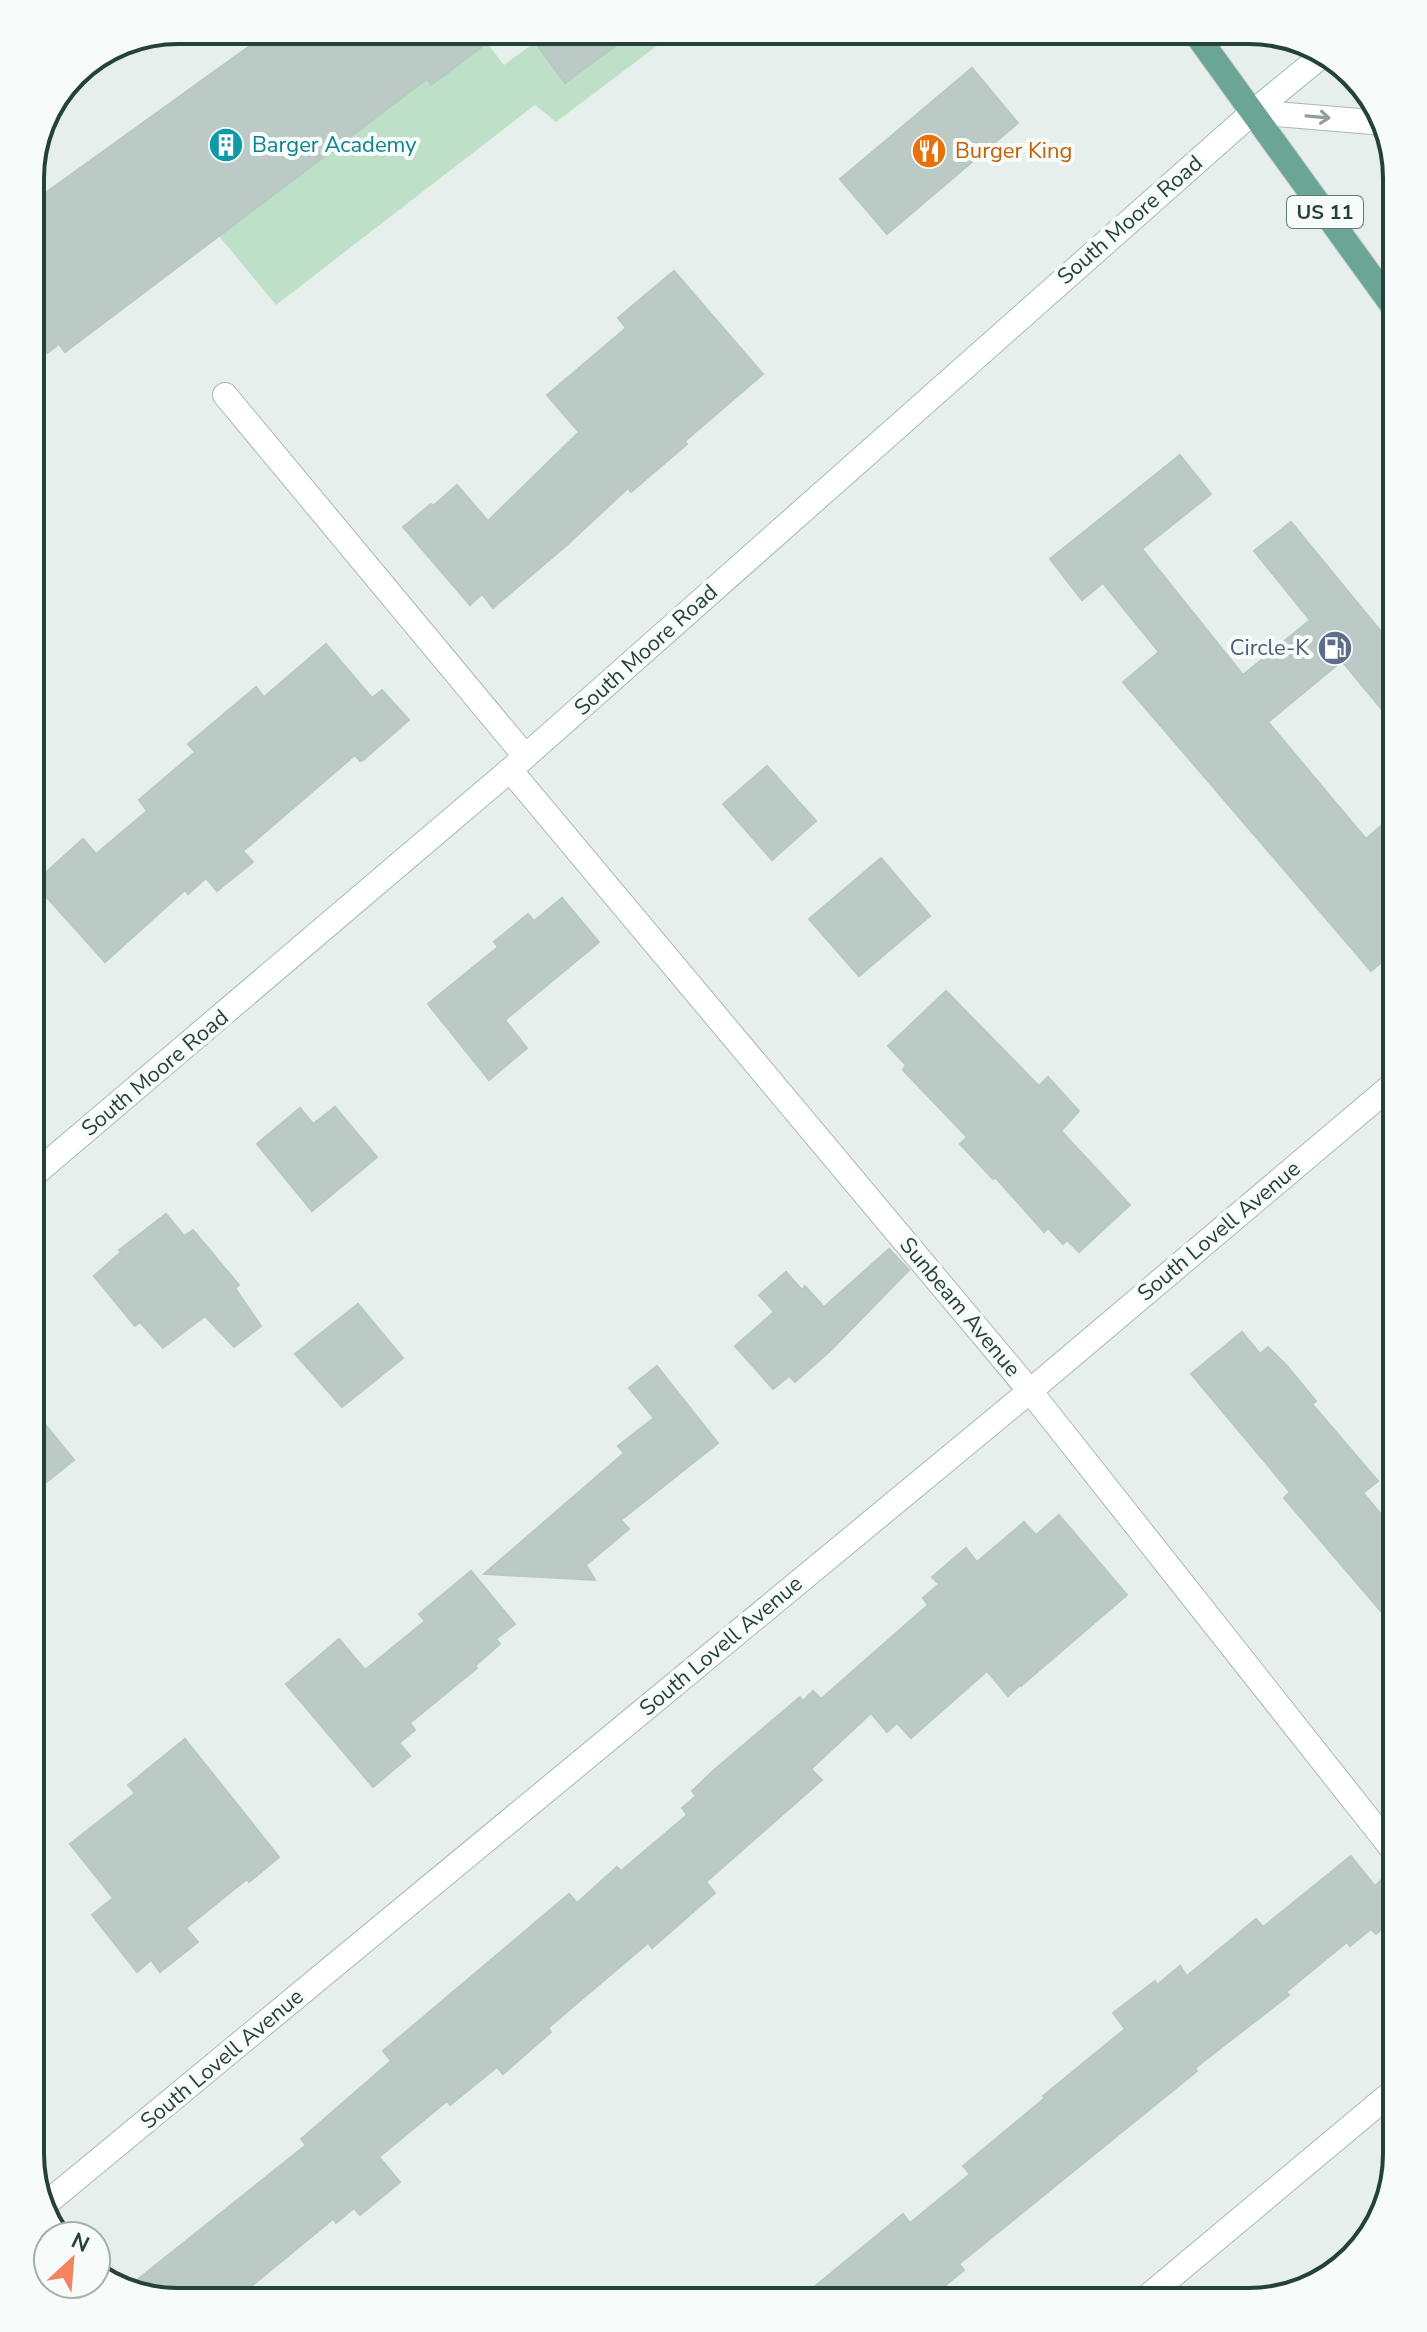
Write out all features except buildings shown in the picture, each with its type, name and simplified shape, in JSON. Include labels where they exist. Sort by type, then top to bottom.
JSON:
[{"type":"main road","name":"US 11","points":[[1203,44],[1383,293]]},
{"type":"street","name":"South Moore Road","points":[[44,1166],[518,763],[1253,112],[1314,62]]},
{"type":"street","points":[[1253,112],[1370,122]]},
{"type":"street","name":"Sunbeam Avenue","points":[[225,395],[518,763],[1030,1391],[1383,1837]]},
{"type":"street","name":"South Lovell Avenue","points":[[52,2198],[1030,1391],[1383,1093]]},
{"type":"street","points":[[1158,2288],[1383,2100]]},
{"type":"green space","points":[[485,44],[504,65],[537,44],[566,83],[618,44],[659,44],[556,122],[535,105],[276,305],[219,236],[427,79]]},
{"type":"place","name":"Barger Academy","points":[[226,145]]},
{"type":"place","name":"Burger King","points":[[929,151]]},
{"type":"place","name":"Circle-K","points":[[1335,648]]}]
